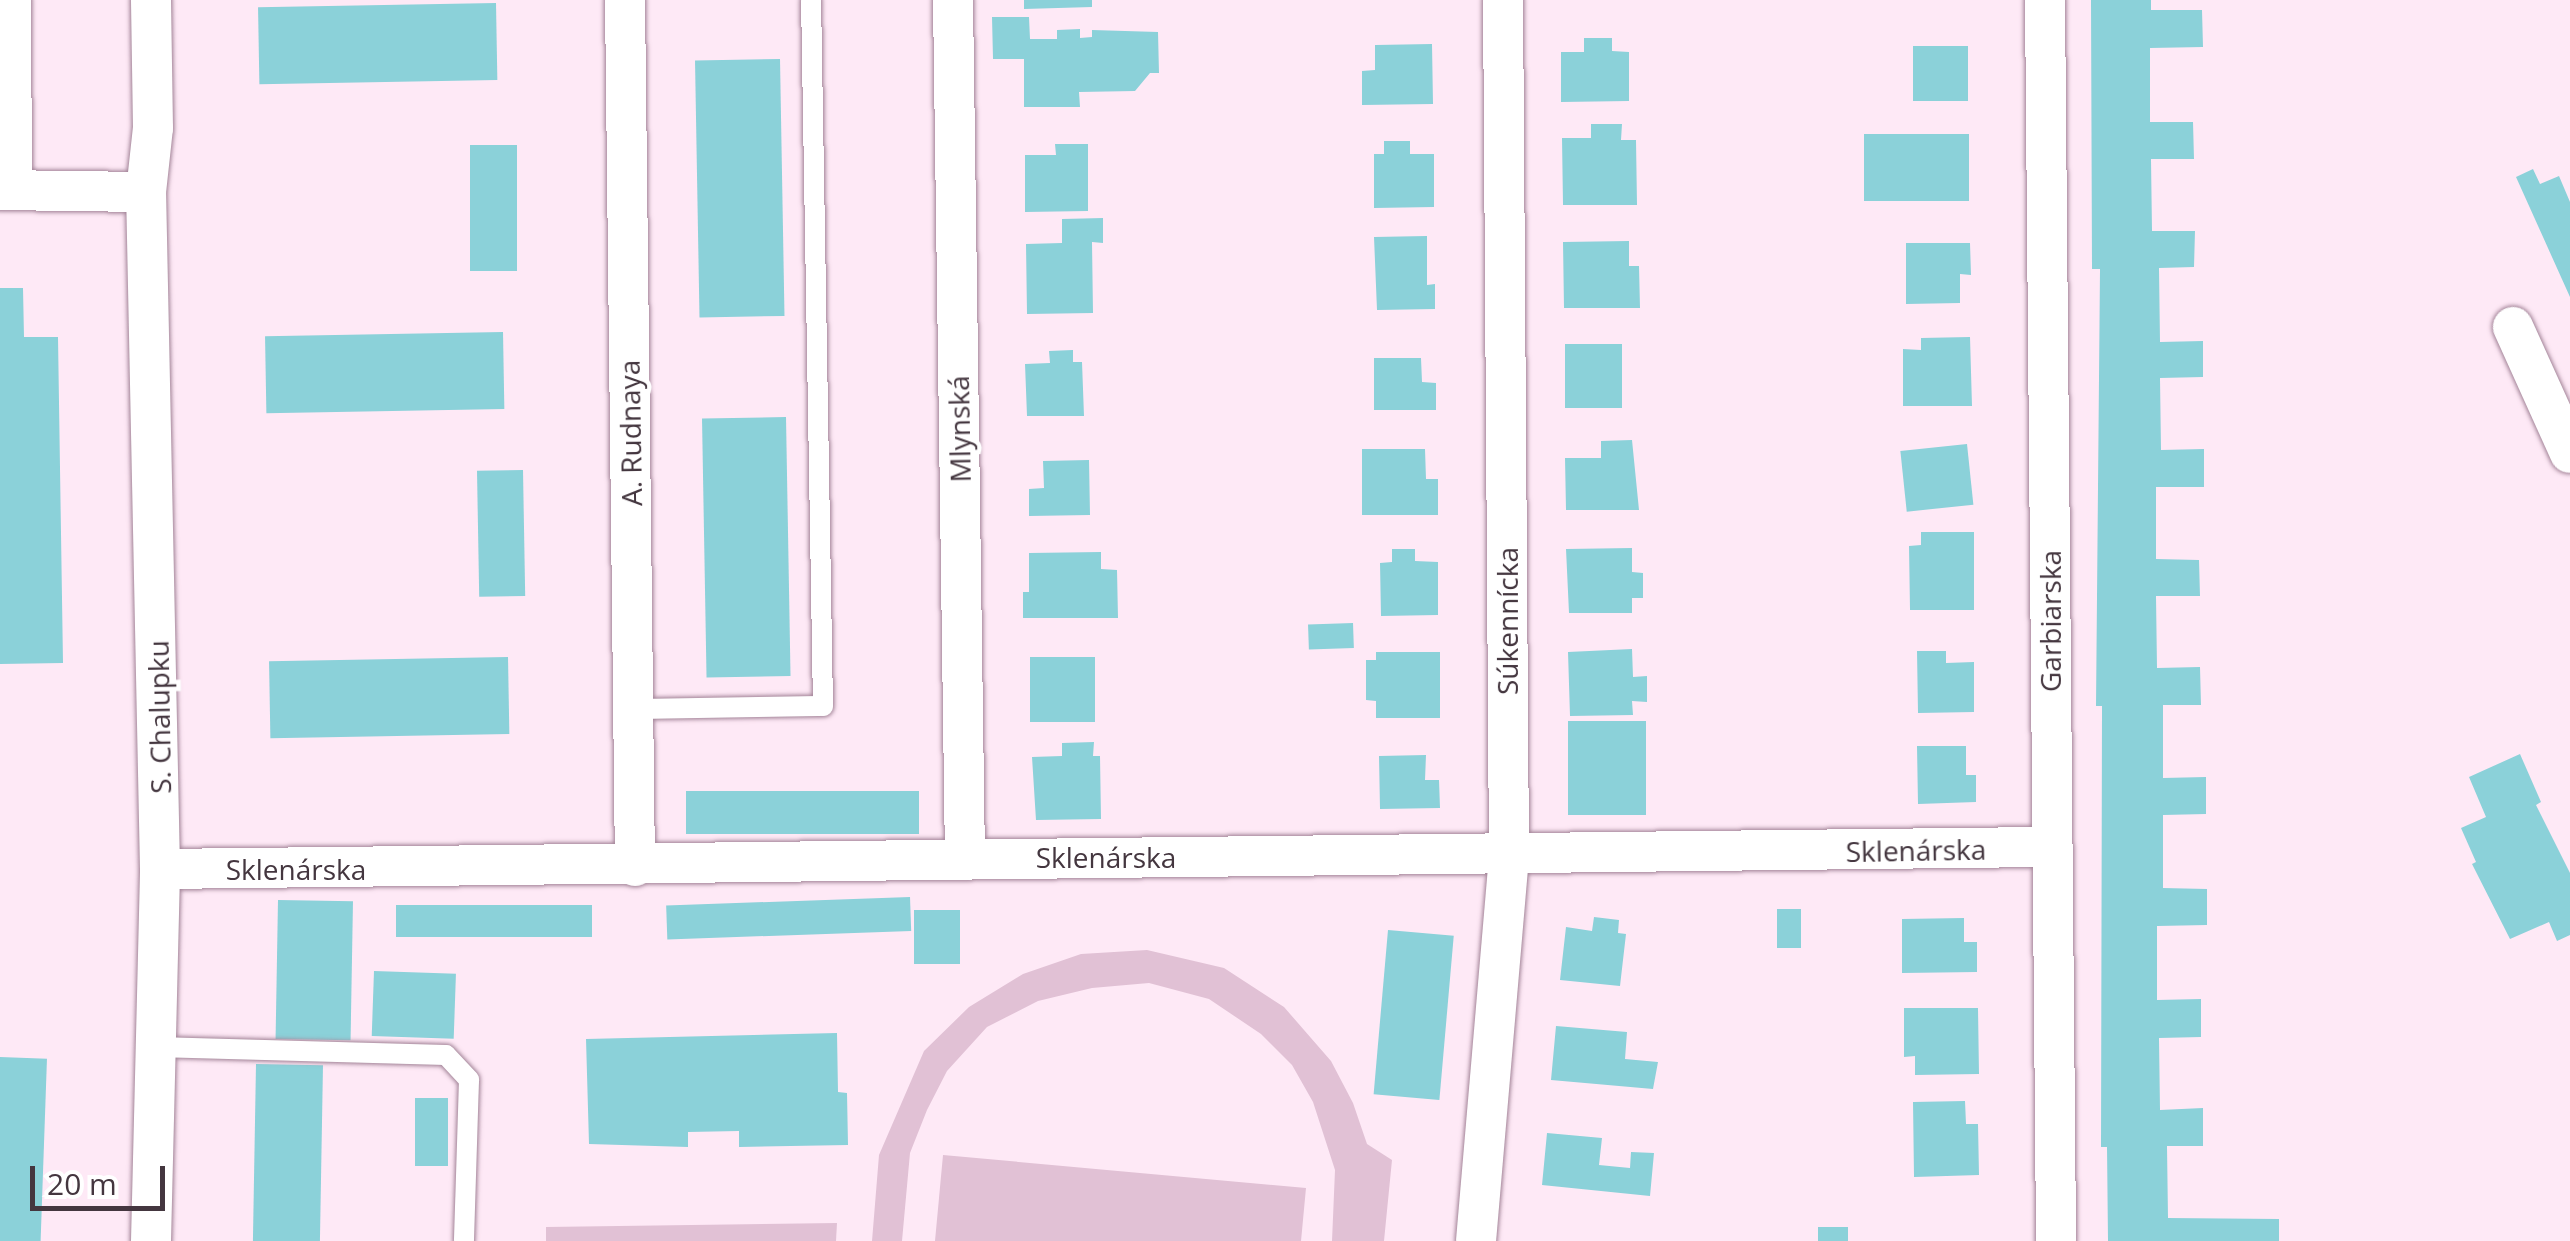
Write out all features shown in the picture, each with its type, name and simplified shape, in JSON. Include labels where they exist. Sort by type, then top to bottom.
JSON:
[{"type":"street","points":[[12,0],[6,190],[146,192]]},
{"type":"street","name":"S. Chalupku","points":[[151,0],[153,128],[146,192],[160,870],[151,1241]]},
{"type":"street","name":"A. Rudnaya","points":[[625,0],[635,866]]},
{"type":"street","name":"Mlynská","points":[[953,0],[965,858]]},
{"type":"street","name":"Súkennícka","points":[[1476,1241],[1509,856],[1503,0]]},
{"type":"street","name":"Garbiarska","points":[[2045,0],[2056,1241]]},
{"type":"street","points":[[2513,327],[2570,453]]},
{"type":"street","name":"Sklenárska","points":[[160,870],[2052,848]]},
{"type":"lane","points":[[633,709],[823,706],[811,0]]},
{"type":"lane","points":[[156,1047],[446,1056],[469,1080],[464,1241]]},
{"type":"shaded area","points":[[1147,950],[1224,968],[1284,1007],[1331,1061],[1353,1103],[1367,1144],[1392,1160],[1384,1241],[1332,1241],[1335,1170],[1313,1102],[1292,1065],[1261,1034],[1209,999],[1149,983],[1092,988],[1038,1001],[987,1027],[947,1071],[927,1110],[910,1153],[902,1241],[872,1241],[879,1155],[924,1051],[969,1007],[1023,974],[1081,954]]},
{"type":"shaded area","points":[[943,1155],[1306,1188],[1301,1241],[935,1241]]},
{"type":"shaded area","points":[[837,1223],[836,1241],[546,1241],[546,1227]]},
{"type":"building","points":[[1024,0],[1092,0],[1092,7],[1024,9]]},
{"type":"building","points":[[2091,0],[2151,0],[2151,10],[2202,10],[2203,47],[2150,48],[2150,122],[2193,122],[2194,159],[2151,159],[2152,231],[2195,231],[2194,267],[2159,268],[2160,342],[2203,341],[2203,377],[2160,378],[2161,450],[2204,449],[2204,487],[2156,487],[2156,559],[2199,560],[2200,596],[2156,596],[2157,668],[2200,667],[2201,705],[2163,705],[2163,778],[2206,777],[2206,814],[2163,815],[2163,888],[2207,889],[2207,925],[2157,926],[2157,1000],[2201,999],[2201,1037],[2159,1038],[2160,1110],[2203,1108],[2203,1146],[2167,1146],[2168,1218],[2279,1219],[2279,1241],[2108,1241],[2107,1147],[2101,1147],[2102,706],[2096,706],[2100,269],[2092,269]]},
{"type":"building","points":[[496,3],[497,80],[259,84],[258,7]]},
{"type":"building","points":[[992,17],[1029,17],[1030,39],[1057,39],[1057,30],[1080,29],[1080,38],[1092,37],[1092,30],[1158,32],[1159,73],[1150,73],[1135,91],[1079,92],[1080,107],[1024,107],[1024,59],[993,59]]},
{"type":"building","points":[[1584,38],[1612,38],[1612,51],[1629,52],[1629,101],[1561,102],[1561,52],[1584,52]]},
{"type":"building","points":[[1432,44],[1433,104],[1362,105],[1362,71],[1375,70],[1375,45]]},
{"type":"building","points":[[1913,46],[1968,46],[1968,101],[1913,101]]},
{"type":"building","points":[[780,59],[784,316],[699,317],[695,60]]},
{"type":"building","points":[[1591,124],[1622,124],[1621,140],[1636,140],[1637,205],[1563,205],[1562,138],[1591,138]]},
{"type":"building","points":[[1864,134],[1969,134],[1969,201],[1864,201]]},
{"type":"building","points":[[1384,141],[1410,141],[1410,154],[1434,154],[1434,207],[1374,208],[1374,154],[1384,154]]},
{"type":"building","points":[[1055,144],[1088,144],[1088,211],[1025,212],[1025,155],[1056,155]]},
{"type":"building","points":[[470,145],[517,145],[517,271],[470,271]]},
{"type":"building","points":[[2533,169],[2540,184],[2559,176],[2570,202],[2570,297],[2516,177]]},
{"type":"building","points":[[1103,218],[1103,243],[1092,242],[1093,313],[1027,314],[1026,244],[1062,243],[1062,219]]},
{"type":"building","points":[[1427,236],[1427,285],[1435,284],[1435,309],[1377,310],[1374,237]]},
{"type":"building","points":[[1629,241],[1629,266],[1639,266],[1640,308],[1564,308],[1563,242]]},
{"type":"building","points":[[1906,243],[1970,243],[1971,275],[1960,274],[1960,303],[1906,304]]},
{"type":"building","points":[[0,288],[23,288],[24,337],[58,337],[63,663],[0,664]]},
{"type":"building","points":[[503,332],[504,409],[266,413],[265,336]]},
{"type":"building","points":[[1970,337],[1972,406],[1903,406],[1903,349],[1921,350],[1921,338]]},
{"type":"building","points":[[1565,344],[1622,344],[1622,408],[1565,408]]},
{"type":"building","points":[[1073,350],[1073,362],[1082,362],[1084,416],[1027,416],[1025,364],[1050,363],[1049,351]]},
{"type":"building","points":[[1374,358],[1421,358],[1422,382],[1436,383],[1436,410],[1374,410]]},
{"type":"building","points":[[786,417],[791,676],[707,677],[702,418]]},
{"type":"building","points":[[1632,440],[1639,510],[1566,510],[1565,458],[1601,458],[1601,441]]},
{"type":"building","points":[[1967,444],[1973,505],[1907,512],[1900,451]]},
{"type":"building","points":[[1362,449],[1425,449],[1426,479],[1438,479],[1438,515],[1362,515]]},
{"type":"building","points":[[1089,460],[1090,515],[1029,516],[1029,489],[1044,488],[1043,461]]},
{"type":"building","points":[[523,470],[525,596],[479,597],[477,471]]},
{"type":"building","points":[[1921,532],[1974,532],[1974,610],[1910,610],[1909,546],[1921,545]]},
{"type":"building","points":[[1632,548],[1632,572],[1643,573],[1643,598],[1632,598],[1632,613],[1569,613],[1566,549]]},
{"type":"building","points":[[1392,549],[1415,549],[1415,561],[1438,562],[1438,615],[1381,616],[1380,563],[1392,562]]},
{"type":"building","points":[[1101,552],[1101,569],[1117,570],[1118,618],[1023,618],[1023,592],[1029,592],[1029,553]]},
{"type":"building","points":[[1353,623],[1354,648],[1309,650],[1308,625]]},
{"type":"building","points":[[1632,649],[1633,677],[1647,676],[1647,702],[1632,701],[1633,715],[1570,716],[1568,652]]},
{"type":"building","points":[[1917,651],[1946,651],[1946,663],[1974,662],[1974,712],[1918,713]]},
{"type":"building","points":[[1376,652],[1440,652],[1440,718],[1376,718],[1376,701],[1366,700],[1366,660],[1376,660]]},
{"type":"building","points":[[508,657],[509,734],[270,738],[269,661]]},
{"type":"building","points":[[1030,657],[1095,657],[1095,722],[1030,722]]},
{"type":"building","points":[[1568,721],[1646,721],[1646,815],[1568,815]]},
{"type":"building","points":[[1094,742],[1093,756],[1100,756],[1101,819],[1036,820],[1032,757],[1062,756],[1062,743]]},
{"type":"building","points":[[1917,746],[1966,746],[1966,775],[1976,775],[1976,802],[1918,804]]},
{"type":"building","points":[[2520,754],[2541,802],[2536,805],[2570,873],[2570,935],[2557,941],[2549,922],[2510,939],[2472,864],[2476,862],[2461,828],[2486,817],[2469,777]]},
{"type":"building","points":[[1426,755],[1425,780],[1439,780],[1440,808],[1380,809],[1379,756]]},
{"type":"building","points":[[686,791],[919,791],[919,834],[686,834]]},
{"type":"building","points":[[910,897],[911,931],[667,939],[666,906]]},
{"type":"building","points":[[278,900],[353,901],[351,1040],[276,1039]]},
{"type":"building","points":[[396,905],[592,905],[592,937],[396,937]]},
{"type":"building","points":[[1777,909],[1801,909],[1801,948],[1777,948]]},
{"type":"building","points":[[914,910],[960,910],[960,964],[914,964]]},
{"type":"building","points":[[1594,917],[1619,920],[1618,933],[1626,934],[1620,986],[1560,980],[1566,927],[1592,931]]},
{"type":"building","points":[[1964,918],[1964,942],[1977,942],[1977,972],[1902,973],[1902,919]]},
{"type":"building","points":[[1388,930],[1454,936],[1439,1100],[1374,1094]]},
{"type":"building","points":[[374,971],[456,974],[454,1039],[372,1036]]},
{"type":"building","points":[[1904,1008],[1978,1008],[1979,1074],[1915,1075],[1915,1056],[1904,1057]]},
{"type":"building","points":[[1556,1026],[1627,1032],[1625,1059],[1658,1062],[1653,1089],[1551,1080]]},
{"type":"building","points":[[837,1033],[838,1092],[847,1093],[848,1145],[739,1147],[739,1131],[688,1132],[688,1147],[589,1144],[586,1039]]},
{"type":"building","points":[[0,1057],[47,1059],[41,1241],[0,1241]]},
{"type":"building","points":[[256,1064],[323,1065],[320,1241],[253,1241]]},
{"type":"building","points":[[415,1098],[448,1098],[448,1166],[415,1166]]},
{"type":"building","points":[[1965,1101],[1966,1124],[1978,1124],[1979,1175],[1914,1177],[1913,1102]]},
{"type":"building","points":[[1547,1133],[1602,1138],[1599,1165],[1630,1168],[1631,1152],[1654,1153],[1650,1196],[1542,1185]]},
{"type":"building","points":[[1818,1227],[1848,1227],[1848,1241],[1818,1241]]}]
